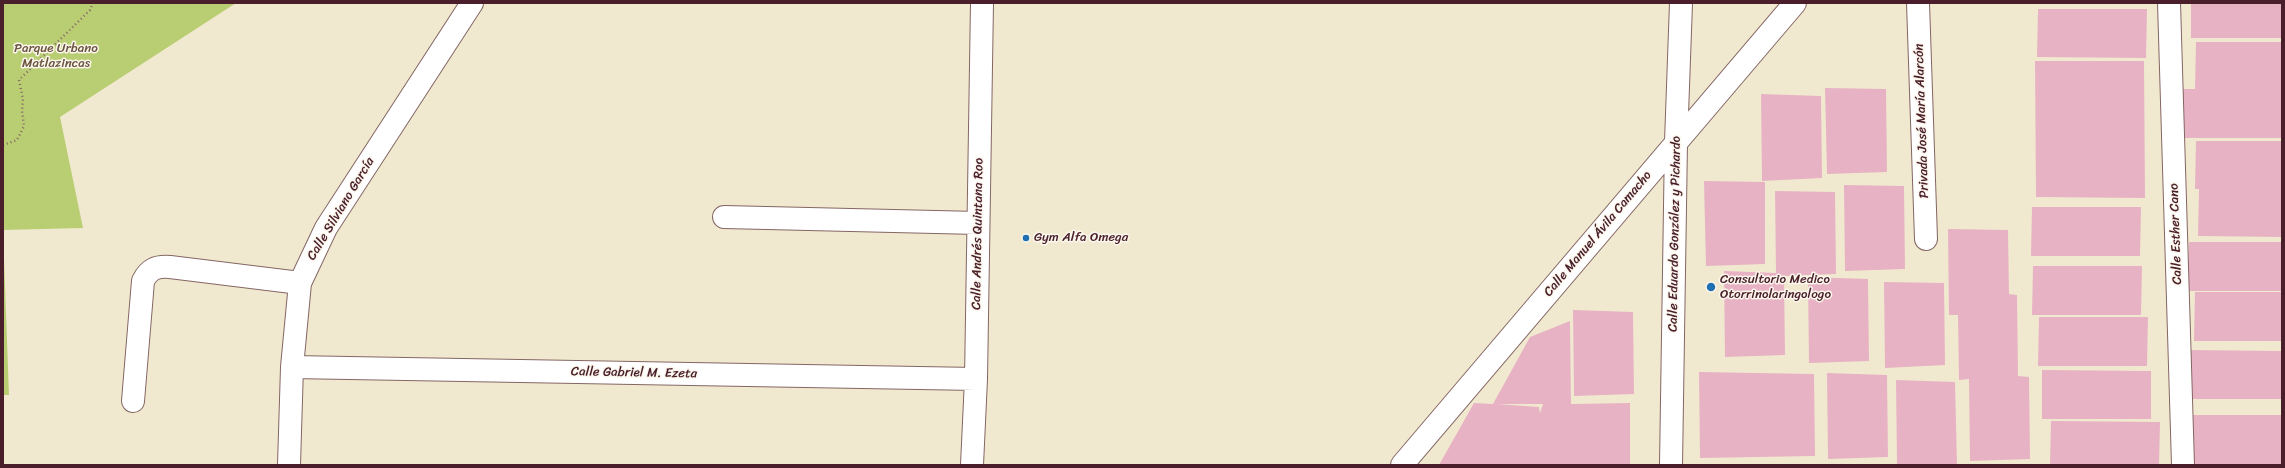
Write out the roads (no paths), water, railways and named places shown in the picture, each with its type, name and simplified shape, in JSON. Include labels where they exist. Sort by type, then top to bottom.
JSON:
[{"type":"street","name":"Calle Silviano García","points":[[289,465],[292,367],[300,283],[326,228],[472,3]]},
{"type":"street","name":"Calle Andrés Quintana Roo","points":[[972,465],[976,379],[982,3]]},
{"type":"street","name":"Calle Eduardo González y Pichardo","points":[[1671,465],[1676,142],[1681,3]]},
{"type":"street","name":"Calle Manuel Ávila Camacho","points":[[1402,465],[1795,3]]},
{"type":"street","name":"Privada José María Alarcón","points":[[1918,3],[1926,239]]},
{"type":"street","name":"Calle Esther Cano","points":[[2169,3],[2183,465]]},
{"type":"street","points":[[724,217],[978,223]]},
{"type":"street","points":[[133,401],[143,281],[147,273],[153,268],[170,267],[300,283]]},
{"type":"street","name":"Calle Gabriel M. Ezeta","points":[[292,367],[976,379]]},
{"type":"place","name":"Gym Alfa Omega","points":[[1026,238]]},
{"type":"place","name":"Consultorio Medico Otorrinolaringologo","points":[[1711,287]]},
{"type":"park label","name":"Parque Urbano Matlazincas","points":[[56,56]]}]
